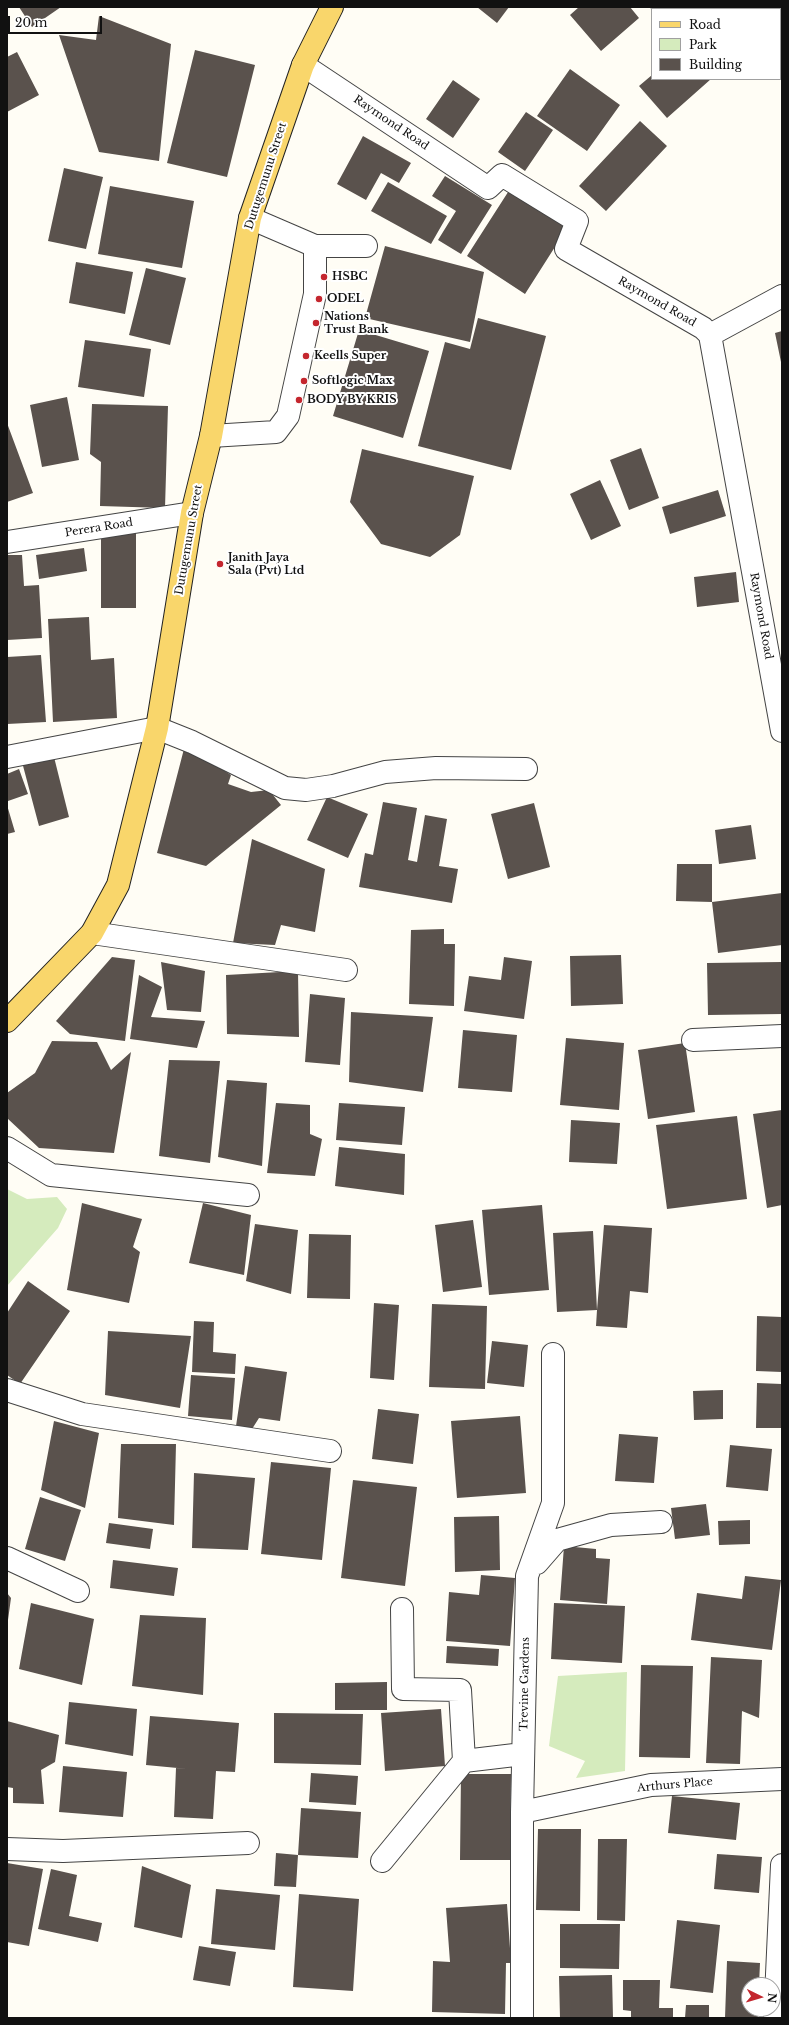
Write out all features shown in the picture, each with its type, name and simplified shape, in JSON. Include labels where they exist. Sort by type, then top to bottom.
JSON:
[{"type":"main road","name":"Dutugemunu Street","points":[[7,1022],[92,933],[118,885],[158,728],[192,513],[211,436],[250,218],[303,65],[332,7]]},
{"type":"street","name":"Raymond Road","points":[[303,65],[488,188],[502,175],[577,221],[566,249],[703,328],[710,335],[782,731]]},
{"type":"street","points":[[250,218],[315,246],[366,246]]},
{"type":"street","points":[[211,436],[276,432],[288,416],[315,294],[315,246]]},
{"type":"street","points":[[710,335],[782,296]]},
{"type":"street","name":"Perera Road","points":[[7,542],[192,513]]},
{"type":"street","points":[[7,757],[158,728],[192,742],[285,788],[306,790],[332,786],[385,772],[436,768],[526,769]]},
{"type":"street","points":[[92,933],[346,970]]},
{"type":"street","points":[[694,1040],[782,1036]]},
{"type":"street","points":[[7,1148],[51,1175],[248,1195]]},
{"type":"street","name":"Trevine Gardens","points":[[522,2018],[522,1812],[529,1573],[554,1503],[553,1354]]},
{"type":"street","points":[[7,1390],[82,1414],[330,1451]]},
{"type":"street","points":[[529,1573],[556,1540],[611,1525],[661,1522]]},
{"type":"street","points":[[7,1558],[78,1591]]},
{"type":"street","points":[[382,1861],[464,1761],[460,1690],[404,1689],[402,1609]]},
{"type":"street","points":[[464,1761],[523,1754]]},
{"type":"street","name":"Arthurs Place","points":[[522,1812],[651,1785],[782,1779]]},
{"type":"street","points":[[7,1849],[63,1851],[248,1843]]},
{"type":"street","points":[[779,1977],[782,1865]]},
{"type":"green space","points":[[7,1189],[27,1199],[57,1197],[67,1209],[58,1228],[7,1286]]},
{"type":"green space","points":[[627,1672],[625,1771],[576,1778],[585,1761],[549,1746],[558,1676]]},
{"type":"building","points":[[19,7],[61,7],[32,27]]},
{"type":"building","points":[[477,7],[509,7],[497,23]]},
{"type":"building","points":[[579,7],[630,7],[639,18],[601,51],[570,15]]},
{"type":"building","points":[[650,7],[681,7],[651,8]]},
{"type":"building","points":[[99,16],[171,44],[159,161],[99,152],[59,35],[96,40]]},
{"type":"building","points":[[195,50],[255,65],[227,177],[167,163]]},
{"type":"building","points":[[17,52],[39,95],[7,112],[7,57]]},
{"type":"building","points":[[570,69],[620,105],[587,151],[537,116]]},
{"type":"building","points":[[651,76],[651,80],[710,80],[667,118],[639,86]]},
{"type":"building","points":[[453,80],[480,99],[453,138],[426,119]]},
{"type":"building","points":[[526,112],[553,130],[525,171],[498,152]]},
{"type":"building","points":[[640,121],[667,146],[606,211],[579,186]]},
{"type":"building","points":[[363,136],[411,163],[399,183],[381,173],[366,200],[337,184]]},
{"type":"building","points":[[64,168],[103,177],[86,249],[48,241]]},
{"type":"building","points":[[445,176],[492,205],[461,254],[438,240],[456,211],[432,196]]},
{"type":"building","points":[[388,182],[447,216],[431,244],[371,211]]},
{"type":"building","points":[[110,186],[194,201],[182,268],[98,254]]},
{"type":"building","points":[[510,189],[567,228],[525,294],[467,256]]},
{"type":"building","points":[[385,246],[484,272],[470,342],[365,318]]},
{"type":"building","points":[[76,262],[133,272],[125,314],[69,303]]},
{"type":"building","points":[[146,268],[186,278],[170,345],[129,335]]},
{"type":"building","points":[[478,318],[546,336],[511,470],[418,446],[445,342],[470,349]]},
{"type":"building","points":[[359,330],[429,351],[403,438],[333,416]]},
{"type":"building","points":[[782,331],[782,362],[781,362],[775,333]]},
{"type":"building","points":[[85,340],[151,349],[144,397],[78,387]]},
{"type":"building","points":[[67,397],[79,460],[42,467],[30,405]]},
{"type":"building","points":[[92,404],[168,406],[165,508],[100,506],[101,462],[90,454]]},
{"type":"building","points":[[7,423],[33,493],[7,502]]},
{"type":"building","points":[[641,448],[659,498],[629,510],[610,460]]},
{"type":"building","points":[[362,449],[474,476],[460,535],[430,557],[381,544],[350,502]]},
{"type":"building","points":[[600,480],[621,526],[591,540],[570,494]]},
{"type":"building","points":[[718,490],[726,516],[670,534],[662,507]]},
{"type":"building","points":[[101,531],[136,531],[136,608],[101,608]]},
{"type":"building","points":[[84,548],[87,571],[39,579],[36,555]]},
{"type":"building","points":[[7,555],[22,555],[24,586],[39,585],[42,638],[7,640]]},
{"type":"building","points":[[736,572],[739,602],[697,607],[694,577]]},
{"type":"building","points":[[89,617],[91,660],[114,658],[117,718],[53,722],[48,619]]},
{"type":"building","points":[[41,655],[46,722],[7,724],[7,657]]},
{"type":"building","points":[[185,745],[231,775],[228,784],[251,792],[269,790],[281,805],[206,866],[157,853]]},
{"type":"building","points":[[53,753],[69,817],[39,826],[22,762]]},
{"type":"building","points":[[19,769],[28,794],[8,801],[7,774]]},
{"type":"building","points":[[327,797],[368,814],[348,858],[307,840]]},
{"type":"building","points":[[383,802],[417,808],[408,860],[417,862],[425,815],[447,819],[439,866],[458,869],[452,903],[359,887],[365,853],[373,855]]},
{"type":"building","points":[[534,803],[550,867],[508,879],[491,814]]},
{"type":"building","points":[[7,805],[15,832],[7,834]]},
{"type":"building","points":[[751,825],[756,859],[719,864],[715,830]]},
{"type":"building","points":[[252,839],[325,869],[315,932],[281,925],[275,945],[233,943]]},
{"type":"building","points":[[677,864],[712,864],[712,902],[676,901]]},
{"type":"building","points":[[782,893],[782,945],[718,953],[712,902]]},
{"type":"building","points":[[444,929],[444,944],[455,944],[454,1006],[409,1004],[411,930]]},
{"type":"building","points":[[621,955],[623,1004],[571,1006],[570,956]]},
{"type":"building","points":[[112,957],[135,960],[125,1041],[70,1034],[56,1021]]},
{"type":"building","points":[[504,957],[532,961],[524,1019],[464,1011],[469,976],[501,980]]},
{"type":"building","points":[[161,962],[205,971],[201,1012],[167,1010]]},
{"type":"building","points":[[782,962],[782,1014],[708,1015],[707,963]]},
{"type":"building","points":[[298,971],[299,1037],[227,1034],[226,975]]},
{"type":"building","points":[[139,975],[162,987],[151,1017],[205,1021],[197,1048],[130,1039]]},
{"type":"building","points":[[310,994],[345,998],[340,1065],[305,1062]]},
{"type":"building","points":[[351,1012],[433,1017],[423,1092],[349,1082]]},
{"type":"building","points":[[463,1030],[517,1035],[512,1092],[458,1088]]},
{"type":"building","points":[[566,1038],[624,1043],[619,1110],[560,1105]]},
{"type":"building","points":[[52,1041],[97,1042],[111,1070],[131,1052],[114,1153],[39,1148],[7,1118],[7,1093],[35,1073]]},
{"type":"building","points":[[685,1043],[695,1112],[648,1119],[638,1050]]},
{"type":"building","points":[[169,1060],[220,1061],[210,1163],[159,1156]]},
{"type":"building","points":[[227,1080],[267,1083],[262,1166],[218,1157]]},
{"type":"building","points":[[276,1103],[310,1105],[310,1134],[322,1139],[315,1176],[267,1173]]},
{"type":"building","points":[[339,1103],[405,1107],[402,1145],[336,1140]]},
{"type":"building","points":[[782,1110],[782,1205],[767,1208],[753,1114]]},
{"type":"building","points":[[737,1116],[747,1199],[667,1209],[656,1125]]},
{"type":"building","points":[[571,1120],[620,1123],[617,1164],[569,1162]]},
{"type":"building","points":[[339,1147],[405,1154],[404,1195],[335,1186]]},
{"type":"building","points":[[82,1203],[142,1219],[133,1247],[140,1252],[129,1303],[67,1290]]},
{"type":"building","points":[[203,1203],[251,1215],[244,1275],[189,1263]]},
{"type":"building","points":[[542,1205],[549,1290],[489,1295],[482,1210]]},
{"type":"building","points":[[473,1220],[482,1287],[443,1292],[435,1225]]},
{"type":"building","points":[[255,1224],[298,1230],[291,1294],[246,1281]]},
{"type":"building","points":[[604,1225],[652,1228],[648,1293],[630,1291],[627,1328],[596,1326]]},
{"type":"building","points":[[593,1231],[597,1310],[557,1312],[553,1233]]},
{"type":"building","points":[[309,1234],[351,1235],[350,1299],[307,1298]]},
{"type":"building","points":[[28,1281],[70,1311],[20,1384],[7,1375],[7,1313]]},
{"type":"building","points":[[374,1303],[399,1305],[394,1380],[370,1378]]},
{"type":"building","points":[[432,1304],[487,1306],[485,1389],[429,1387]]},
{"type":"building","points":[[757,1316],[782,1317],[782,1372],[756,1371]]},
{"type":"building","points":[[194,1321],[214,1322],[213,1352],[236,1354],[235,1374],[192,1372]]},
{"type":"building","points":[[108,1331],[191,1336],[180,1408],[105,1395]]},
{"type":"building","points":[[492,1341],[528,1345],[524,1387],[487,1383]]},
{"type":"building","points":[[245,1366],[287,1372],[280,1421],[259,1418],[252,1429],[236,1426]]},
{"type":"building","points":[[191,1375],[235,1378],[232,1420],[188,1416]]},
{"type":"building","points":[[757,1383],[782,1384],[782,1428],[756,1428]]},
{"type":"building","points":[[723,1390],[723,1419],[694,1420],[693,1391]]},
{"type":"building","points":[[378,1409],[419,1414],[413,1464],[372,1459]]},
{"type":"building","points":[[520,1416],[526,1493],[457,1498],[451,1421]]},
{"type":"building","points":[[54,1421],[99,1433],[85,1508],[41,1490]]},
{"type":"building","points":[[619,1434],[658,1437],[654,1483],[615,1481]]},
{"type":"building","points":[[121,1444],[176,1444],[174,1525],[118,1518]]},
{"type":"building","points":[[730,1445],[772,1449],[768,1491],[726,1487]]},
{"type":"building","points":[[271,1462],[331,1468],[322,1560],[261,1554]]},
{"type":"building","points":[[194,1473],[255,1478],[248,1550],[192,1548]]},
{"type":"building","points":[[353,1480],[417,1487],[405,1586],[341,1578]]},
{"type":"building","points":[[40,1497],[81,1510],[65,1561],[25,1549]]},
{"type":"building","points":[[706,1504],[710,1535],[675,1539],[671,1508]]},
{"type":"building","points":[[499,1516],[500,1570],[455,1572],[454,1517]]},
{"type":"building","points":[[750,1520],[750,1544],[719,1545],[718,1521]]},
{"type":"building","points":[[109,1523],[153,1529],[150,1549],[106,1543]]},
{"type":"building","points":[[564,1546],[596,1549],[596,1558],[610,1559],[607,1604],[560,1600]]},
{"type":"building","points":[[113,1560],[178,1568],[174,1596],[110,1588]]},
{"type":"building","points":[[481,1575],[515,1578],[510,1646],[446,1641],[449,1592],[479,1595]]},
{"type":"building","points":[[745,1576],[781,1580],[772,1650],[691,1640],[697,1593],[742,1599]]},
{"type":"building","points":[[7,1593],[11,1598],[8,1620],[7,1620]]},
{"type":"building","points":[[31,1603],[94,1619],[82,1685],[19,1669]]},
{"type":"building","points":[[554,1603],[625,1606],[622,1663],[551,1659]]},
{"type":"building","points":[[140,1615],[206,1618],[203,1695],[132,1686]]},
{"type":"building","points":[[447,1646],[499,1649],[498,1666],[446,1663]]},
{"type":"building","points":[[711,1657],[762,1660],[759,1718],[742,1711],[740,1764],[706,1763]]},
{"type":"building","points":[[641,1665],[693,1666],[690,1758],[639,1757]]},
{"type":"building","points":[[387,1682],[387,1710],[335,1710],[335,1683]]},
{"type":"building","points":[[69,1702],[137,1709],[133,1756],[65,1744]]},
{"type":"building","points":[[441,1709],[445,1766],[385,1771],[381,1713]]},
{"type":"building","points":[[274,1713],[363,1714],[361,1765],[274,1763]]},
{"type":"building","points":[[150,1716],[239,1723],[235,1772],[216,1771],[213,1819],[174,1817],[176,1768],[188,1769],[146,1765]]},
{"type":"building","points":[[7,1721],[59,1735],[55,1762],[41,1770],[44,1804],[13,1803],[13,1788],[7,1787]]},
{"type":"building","points":[[63,1766],[127,1772],[123,1817],[59,1812]]},
{"type":"building","points":[[311,1773],[358,1776],[356,1805],[309,1802]]},
{"type":"building","points":[[461,1774],[511,1774],[510,1860],[460,1860]]},
{"type":"building","points":[[672,1796],[740,1803],[736,1840],[668,1833]]},
{"type":"building","points":[[301,1808],[361,1812],[358,1858],[298,1855]]},
{"type":"building","points":[[538,1829],[581,1829],[580,1911],[536,1910]]},
{"type":"building","points":[[598,1839],[627,1839],[625,1921],[597,1920]]},
{"type":"building","points":[[276,1853],[298,1855],[296,1887],[274,1886]]},
{"type":"building","points":[[717,1854],[762,1857],[759,1893],[714,1889]]},
{"type":"building","points":[[7,1863],[43,1869],[29,1946],[7,1942]]},
{"type":"building","points":[[142,1866],[191,1885],[182,1938],[134,1927]]},
{"type":"building","points":[[51,1869],[77,1875],[69,1916],[102,1923],[98,1942],[38,1929]]},
{"type":"building","points":[[216,1889],[280,1895],[275,1950],[211,1944]]},
{"type":"building","points":[[299,1894],[359,1899],[353,1991],[293,1987]]},
{"type":"building","points":[[507,1904],[511,1963],[506,1963],[505,2014],[432,2012],[433,1961],[450,1962],[446,1908]]},
{"type":"building","points":[[677,1920],[720,1925],[713,1993],[670,1988]]},
{"type":"building","points":[[560,1924],[620,1924],[619,1969],[560,1968]]},
{"type":"building","points":[[199,1946],[236,1952],[230,1986],[193,1980]]},
{"type":"building","points":[[727,1961],[760,1963],[759,1977],[741,1977],[741,2017],[758,2018],[725,2018]]},
{"type":"building","points":[[612,1975],[613,2018],[560,2018],[559,1976]]},
{"type":"building","points":[[623,1980],[660,1980],[659,2008],[673,2008],[673,2018],[631,2018],[631,2011],[623,2010]]},
{"type":"building","points":[[686,2005],[709,2005],[709,2018],[685,2018]]},
{"type":"place","name":"HSBC","points":[[324,277]]},
{"type":"place","name":"ODEL","points":[[319,299]]},
{"type":"place","name":"Nations Trust Bank","points":[[316,323]]},
{"type":"place","name":"Keells Super","points":[[306,356]]},
{"type":"place","name":"Softlogic Max","points":[[304,381]]},
{"type":"place","name":"BODY BY KRIS","points":[[299,400]]},
{"type":"place","name":"Janith Jaya Sala (Pvt) Ltd","points":[[220,564]]}]
